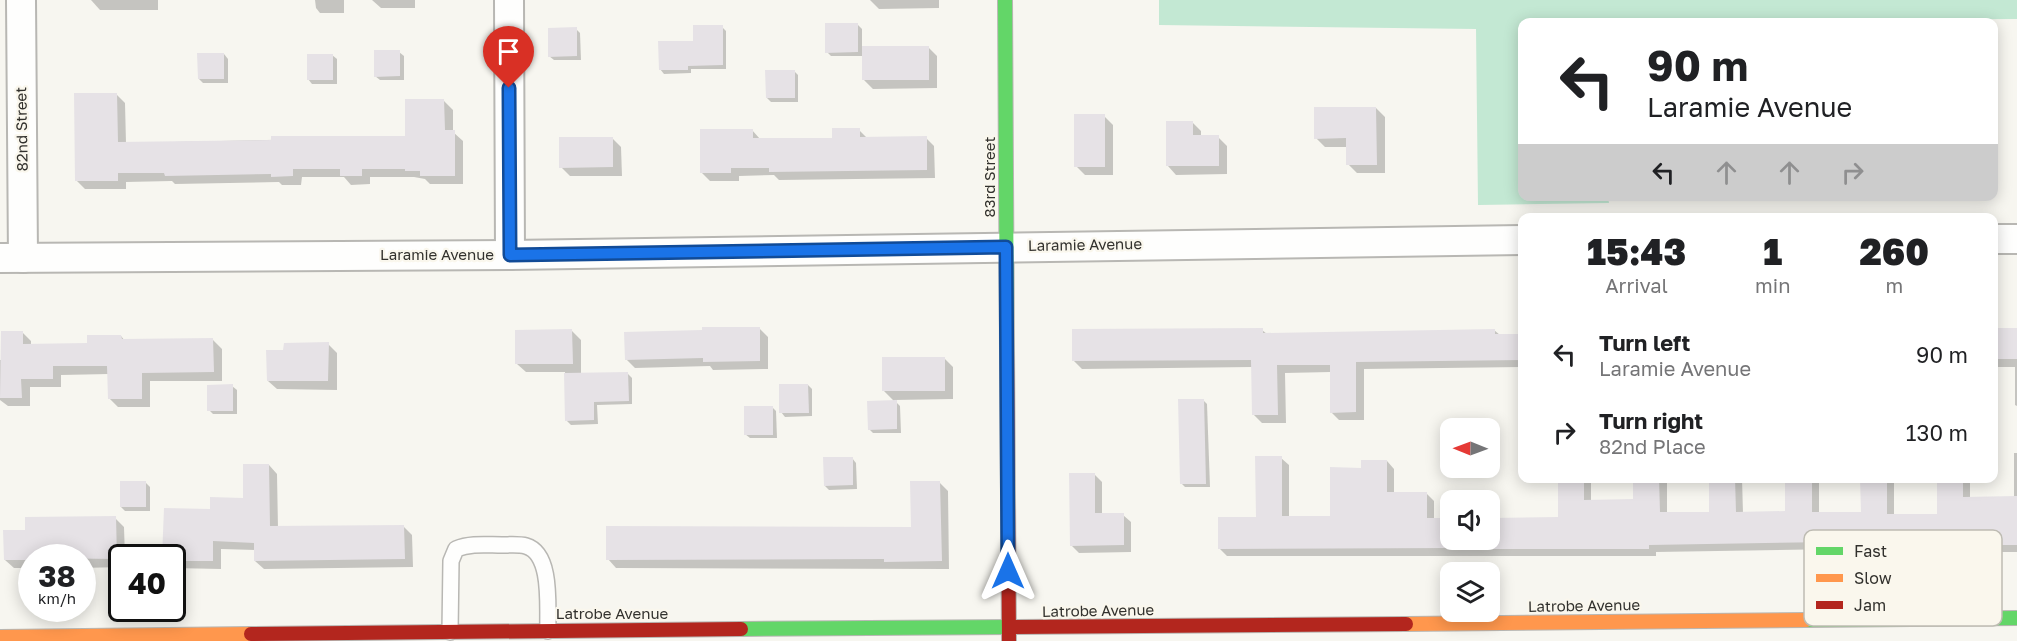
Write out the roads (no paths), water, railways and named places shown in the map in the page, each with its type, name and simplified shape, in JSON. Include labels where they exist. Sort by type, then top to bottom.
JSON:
[{"type":"street","name":"82nd Street","points":[[12,258],[21,0]]},
{"type":"street","points":[[509,0],[510,255]]},
{"type":"street","name":"83rd Street","points":[[1005,0],[1009,635]]},
{"type":"street","points":[[1998,239],[2017,239]]},
{"type":"street","name":"Laramie Avenue","points":[[12,258],[510,255],[1518,240]]},
{"type":"street","name":"Latrobe Avenue","points":[[2002,618],[2017,618]]},
{"type":"street","name":"Latrobe Avenue","points":[[0,638],[548,631],[1009,635],[1804,622]]},
{"type":"lane","points":[[450,632],[451,561],[456,549],[467,545],[525,545],[535,551],[542,559],[546,575],[548,631]]}]
